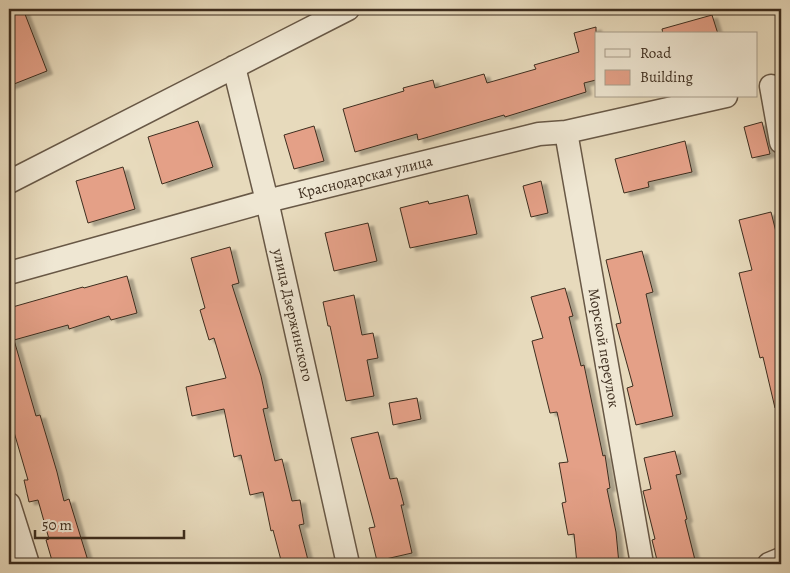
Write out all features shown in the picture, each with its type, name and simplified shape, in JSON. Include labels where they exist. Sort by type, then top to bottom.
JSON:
[{"type":"street","points":[[9,182],[348,9]]},
{"type":"street","name":"улица Дзержинского","points":[[234,67],[267,201],[348,564]]},
{"type":"street","points":[[770,85],[781,142]]},
{"type":"street","name":"Краснодарская улица","points":[[9,273],[267,201],[539,134],[566,132],[717,98]]},
{"type":"street","name":"Морской переулок","points":[[566,132],[642,564]]},
{"type":"street","points":[[9,504],[28,564]]},
{"type":"street","points":[[768,564],[781,559]]},
{"type":"building","points":[[9,9],[23,9],[47,71],[9,86]]},
{"type":"building","points":[[712,15],[717,32],[663,32],[662,29]]},
{"type":"building","points":[[596,27],[595,80],[584,83],[586,92],[505,117],[504,115],[418,140],[417,134],[355,152],[343,109],[404,91],[403,88],[433,80],[435,88],[484,74],[487,83],[536,69],[534,65],[579,52],[574,33]]},
{"type":"building","points":[[198,121],[213,167],[162,184],[148,137]]},
{"type":"building","points":[[762,122],[770,154],[752,158],[744,127]]},
{"type":"building","points":[[314,126],[324,161],[294,169],[284,135]]},
{"type":"building","points":[[685,141],[692,172],[648,182],[649,187],[624,193],[615,159]]},
{"type":"building","points":[[123,167],[135,209],[88,223],[76,181]]},
{"type":"building","points":[[541,181],[548,213],[531,217],[523,186]]},
{"type":"building","points":[[468,195],[477,234],[410,248],[400,208],[428,201],[429,204]]},
{"type":"building","points":[[771,212],[781,252],[781,407],[775,408],[763,357],[760,358],[739,273],[752,270],[739,220]]},
{"type":"building","points":[[368,223],[377,261],[334,271],[325,233]]},
{"type":"building","points":[[230,247],[239,283],[232,285],[261,376],[268,408],[263,409],[275,461],[282,459],[292,501],[300,500],[304,524],[299,525],[309,564],[282,564],[273,530],[271,531],[263,492],[250,495],[241,455],[234,457],[224,409],[192,416],[186,387],[226,378],[214,338],[209,340],[200,310],[205,308],[191,258]]},
{"type":"building","points":[[642,251],[653,292],[646,294],[673,416],[636,425],[627,388],[633,386],[616,324],[621,323],[606,260]]},
{"type":"building","points":[[127,276],[137,313],[111,320],[109,316],[69,329],[68,325],[14,340],[36,416],[40,415],[64,501],[69,499],[89,564],[53,564],[46,540],[49,539],[38,500],[29,502],[24,480],[28,480],[9,415],[9,308]]},
{"type":"building","points":[[565,288],[573,316],[569,317],[581,366],[584,365],[603,456],[605,455],[610,488],[607,489],[616,532],[619,564],[577,564],[574,534],[568,535],[562,503],[566,502],[559,463],[568,462],[557,412],[550,413],[532,341],[543,338],[531,297]]},
{"type":"building","points":[[354,295],[362,335],[373,333],[378,358],[367,360],[374,396],[346,401],[323,302]]},
{"type":"building","points":[[417,398],[421,419],[393,425],[389,403]]},
{"type":"building","points":[[378,432],[390,479],[397,478],[404,505],[401,505],[412,553],[377,561],[369,528],[375,527],[351,438]]},
{"type":"building","points":[[675,451],[681,474],[676,475],[696,564],[658,564],[652,540],[655,539],[643,491],[651,489],[644,458]]}]
